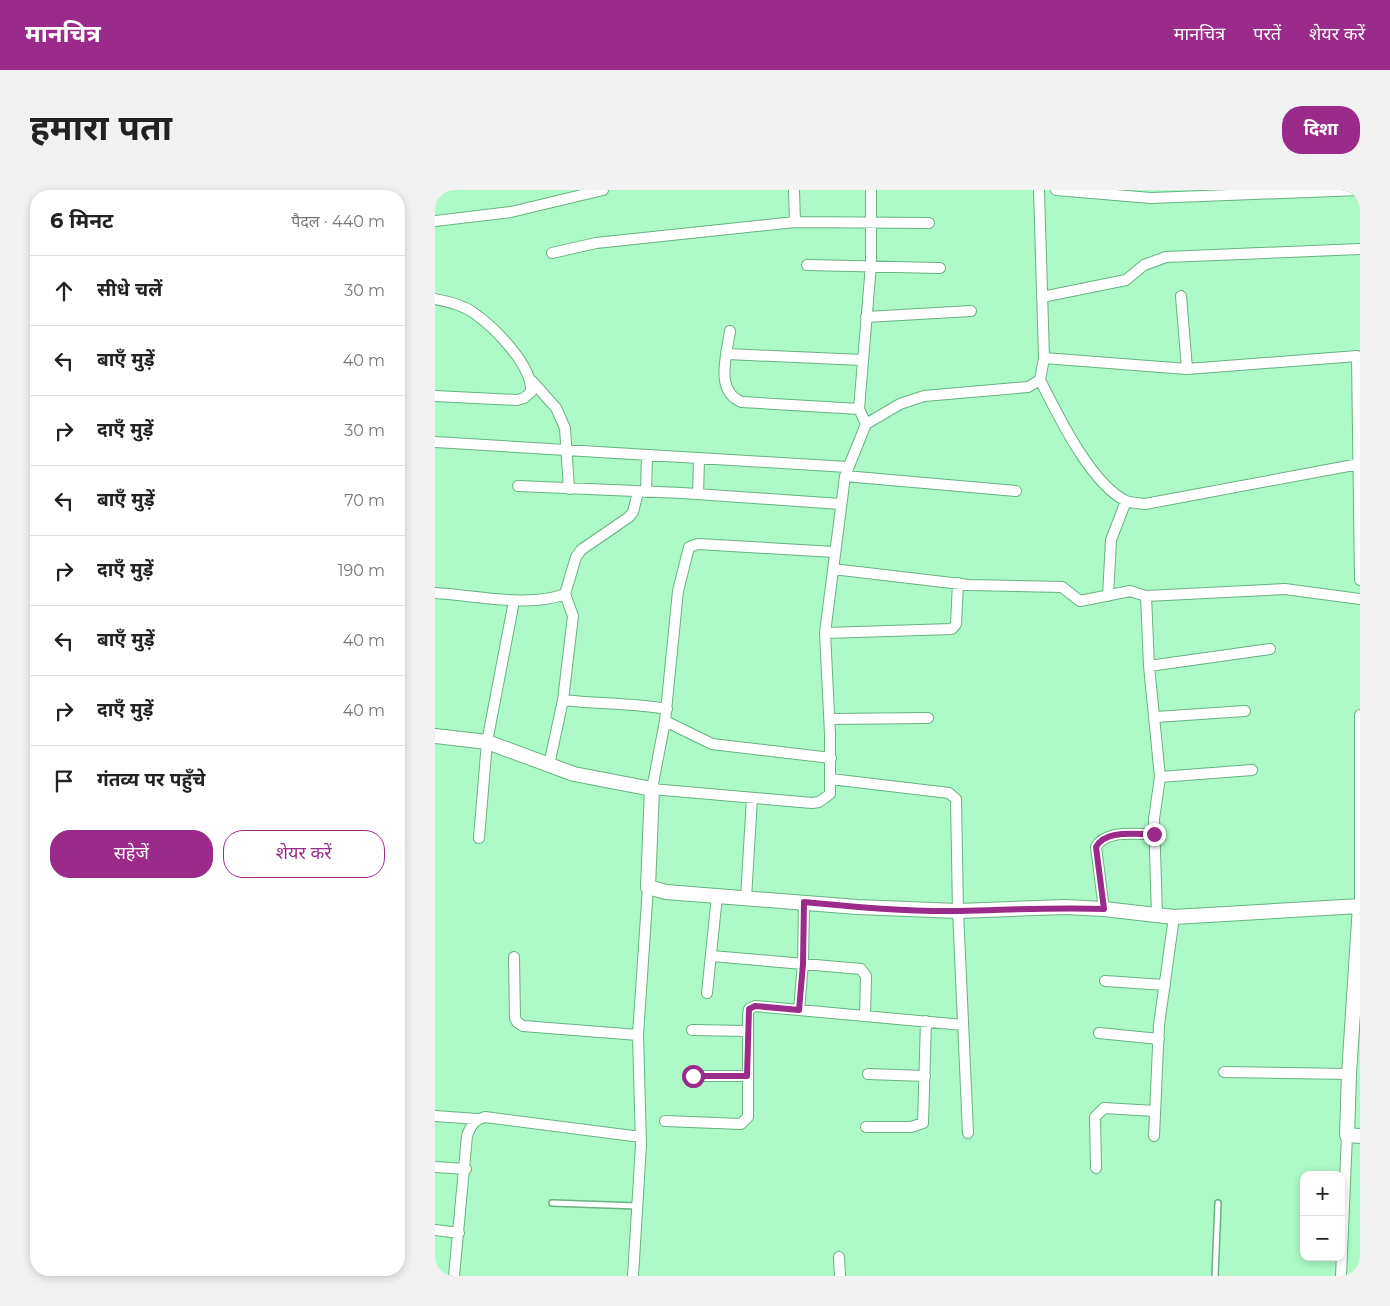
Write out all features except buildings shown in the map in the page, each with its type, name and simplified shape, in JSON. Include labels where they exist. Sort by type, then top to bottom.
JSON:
[{"type":"street","points":[[435,221],[511,212],[603,190]]},
{"type":"street","points":[[794,190],[795,222]]},
{"type":"street","points":[[866,424],[859,409],[871,265],[871,190]]},
{"type":"street","points":[[1039,190],[1044,358],[1039,380],[1072,441],[1107,486],[1127,501],[1145,504],[1359,464]]},
{"type":"street","points":[[1056,190],[1151,198],[1360,190]]},
{"type":"street","points":[[552,253],[596,243],[795,222],[929,223]]},
{"type":"street","points":[[1042,297],[1126,280],[1145,265],[1166,257],[1360,249]]},
{"type":"street","points":[[807,265],[940,268]]},
{"type":"street","points":[[1181,296],[1187,369]]},
{"type":"street","points":[[435,299],[461,306],[488,324],[525,367],[532,381],[556,408],[565,428],[568,450],[569,489]]},
{"type":"street","points":[[866,317],[971,311]]},
{"type":"street","points":[[730,331],[725,379],[727,392],[733,399],[742,402],[859,409]]},
{"type":"street","points":[[727,354],[862,360]]},
{"type":"street","points":[[1044,358],[1187,369],[1358,356],[1360,580]]},
{"type":"street","points":[[435,736],[487,742],[574,774],[652,789],[819,802],[830,794],[831,780],[825,633],[834,552],[846,472],[866,424],[900,404],[924,396],[1028,387],[1039,380]]},
{"type":"street","points":[[435,396],[517,400],[524,398],[531,392],[532,381]]},
{"type":"street","points":[[435,442],[699,459],[846,472],[1015,491]]},
{"type":"street","points":[[549,765],[563,700],[573,616],[565,594],[576,557],[586,546],[629,517],[633,512],[642,492],[647,455]]},
{"type":"street","points":[[698,494],[699,459]]},
{"type":"street","points":[[518,486],[698,494],[840,504]]},
{"type":"street","points":[[1108,596],[1111,540],[1127,501]]},
{"type":"street","points":[[633,1276],[641,1137],[638,1035],[648,887],[652,789],[667,709],[678,591],[689,547],[698,544],[834,552]]},
{"type":"street","points":[[833,569],[958,583],[1062,587],[1080,601],[1130,591],[1146,596],[1285,589],[1360,599]]},
{"type":"street","points":[[825,633],[952,629],[956,624],[958,583]]},
{"type":"street","points":[[435,593],[468,594],[514,601],[565,594]]},
{"type":"street","points":[[1146,596],[1149,666],[1156,717],[1161,778],[1154,834],[1157,915]]},
{"type":"street","points":[[479,838],[487,742],[514,601]]},
{"type":"street","points":[[1149,666],[1270,649]]},
{"type":"street","points":[[563,700],[606,704],[633,703],[667,709]]},
{"type":"street","points":[[1156,717],[1245,711]]},
{"type":"street","points":[[1341,1276],[1354,1136],[1349,1074],[1360,906],[1360,715]]},
{"type":"street","points":[[830,719],[929,718]]},
{"type":"street","points":[[665,720],[712,744],[831,758]]},
{"type":"street","points":[[1161,778],[1251,770]]},
{"type":"street","points":[[831,780],[953,796],[957,803],[958,911],[968,1133]]},
{"type":"street","points":[[746,898],[753,798]]},
{"type":"street","points":[[1104,909],[1096,847],[1098,844],[1109,835],[1154,834]]},
{"type":"street","points":[[648,887],[666,892],[857,907],[958,911],[1065,907],[1104,909],[1175,917],[1360,906]]},
{"type":"street","points":[[707,993],[717,896]]},
{"type":"street","points":[[799,1010],[803,964],[804,902]]},
{"type":"street","points":[[1154,1136],[1159,1039],[1175,917]]},
{"type":"street","points":[[712,956],[861,969],[864,972],[865,1016]]},
{"type":"street","points":[[515,957],[515,1018],[523,1026],[638,1035]]},
{"type":"street","points":[[1105,981],[1165,985]]},
{"type":"street","points":[[665,1122],[741,1124],[748,1117],[747,1015],[749,1009],[755,1006],[963,1025]]},
{"type":"street","points":[[866,1127],[911,1128],[923,1123],[926,1021]]},
{"type":"street","points":[[692,1030],[748,1031]]},
{"type":"street","points":[[1099,1033],[1159,1039]]},
{"type":"street","points":[[1224,1072],[1349,1074]]},
{"type":"street","points":[[868,1074],[925,1076]]},
{"type":"street","points":[[693,1076],[747,1076]]},
{"type":"street","points":[[1096,1168],[1095,1117],[1098,1112],[1104,1108],[1155,1112]]},
{"type":"street","points":[[435,1116],[477,1119]]},
{"type":"street","points":[[455,1276],[467,1136],[470,1126],[477,1119],[485,1116],[641,1137]]},
{"type":"street","points":[[435,1167],[465,1169]]},
{"type":"street","points":[[435,1230],[459,1233]]},
{"type":"street","points":[[839,1258],[840,1276]]},
{"type":"lane","points":[[552,1203],[637,1206]]},
{"type":"lane","points":[[1215,1276],[1218,1203]]},
{"type":"route","points":[[693,1076],[747,1076],[747,1015],[749,1009],[755,1006],[799,1010],[803,964],[804,902],[857,907],[958,911],[1065,907],[1104,909],[1096,847],[1101,839],[1109,835],[1154,834]]}]
